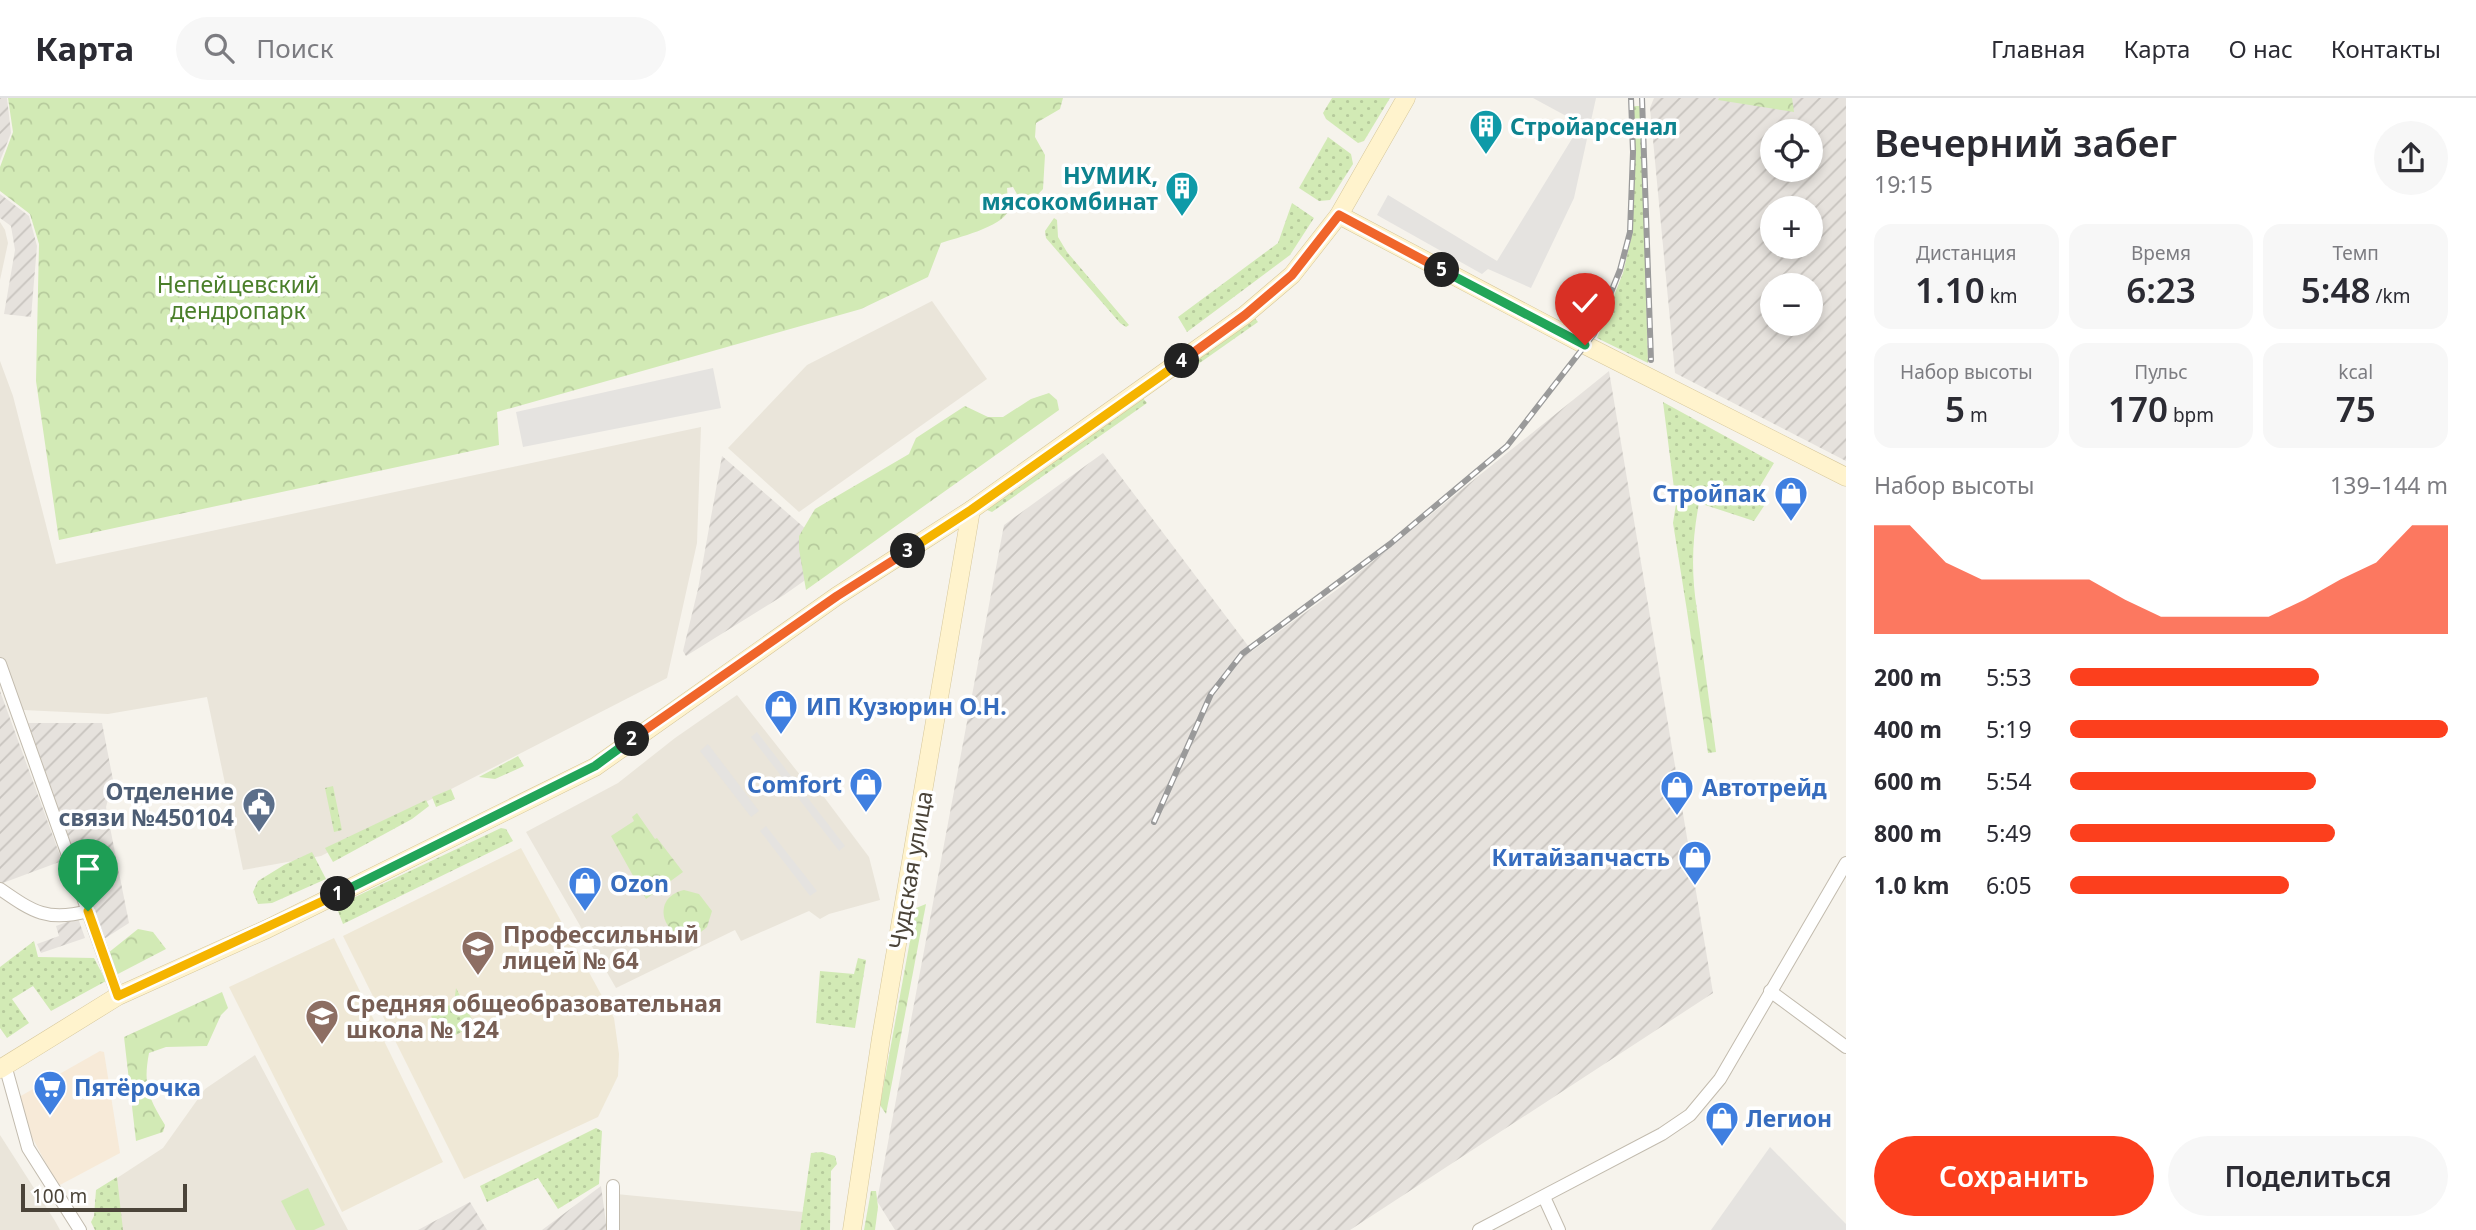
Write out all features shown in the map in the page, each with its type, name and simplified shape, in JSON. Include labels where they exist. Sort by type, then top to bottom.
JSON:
[{"type":"main road","points":[[3,1067],[118,996],[267,929],[595,766],[837,596],[971,510],[1245,315],[1292,275],[1339,215],[1406,98]]},
{"type":"main road","points":[[1339,215],[1585,345],[1846,477]]},
{"type":"main road","name":"Чудская улица","points":[[852,1230],[881,1038],[971,510]]},
{"type":"street","points":[[0,664],[118,996]]},
{"type":"street","points":[[1479,1230],[1661,1134],[1690,1115],[1720,1079],[1846,863]]},
{"type":"street","points":[[0,888],[42,914],[66,917],[88,911]]},
{"type":"street","points":[[1770,991],[1846,1047]]},
{"type":"street","points":[[3,1067],[28,1148],[80,1230]]},
{"type":"street","points":[[613,1186],[613,1230]]},
{"type":"street","points":[[1544,1197],[1559,1230]]},
{"type":"shaded area","points":[[0,98],[7,98],[11,133],[0,161]]},
{"type":"shaded area","points":[[1533,98],[1596,98],[1574,198],[1531,288],[1488,269],[1482,274],[1377,215],[1388,195],[1497,261],[1581,124]]},
{"type":"shaded area","points":[[1654,98],[1846,98],[1846,461],[1675,373],[1650,108]]},
{"type":"shaded area","points":[[0,194],[29,216],[37,246],[31,317],[4,314],[15,250],[11,226],[0,218]]},
{"type":"shaded area","points":[[0,222],[8,243],[0,280]]},
{"type":"shaded area","points":[[932,301],[987,379],[799,512],[728,448],[807,365]]},
{"type":"shaded area","points":[[0,361],[13,396],[56,564],[701,427],[697,543],[667,678],[321,856],[243,870],[207,697],[108,714],[23,710],[0,659]]},
{"type":"shaded area","points":[[713,368],[721,408],[523,447],[516,412]]},
{"type":"shaded area","points":[[1609,371],[1713,993],[1350,1230],[895,1230],[877,1201],[1004,525],[1103,453],[1252,651],[1342,586]]},
{"type":"shaded area","points":[[722,456],[838,557],[784,595],[686,656],[683,651],[698,589]]},
{"type":"shaded area","points":[[0,691],[62,861],[0,884]]},
{"type":"shaded area","points":[[737,695],[804,780],[809,777],[869,857],[880,900],[820,919],[809,911],[741,941],[735,930],[616,988],[526,832],[618,783],[675,738]]},
{"type":"shaded area","points":[[28,723],[102,723],[113,780],[106,807],[129,923],[104,939]]},
{"type":"shaded area","points":[[757,732],[845,846],[839,851],[751,737]]},
{"type":"shaded area","points":[[708,744],[759,811],[751,817],[700,751]]},
{"type":"shaded area","points":[[766,826],[817,891],[810,896],[760,831]]},
{"type":"shaded area","name":"Профессильный лицей № 64","points":[[521,848],[614,1018],[619,1054],[618,1076],[598,1117],[464,1179],[343,936]]},
{"type":"shaded area","points":[[78,918],[85,938],[41,953],[37,944],[59,936],[56,926]]},
{"type":"shaded area","name":"Средняя общеобразовательная школа № 124","points":[[334,938],[443,1162],[342,1212],[229,987]]},
{"type":"shaded area","points":[[100,1051],[104,1052],[120,1153],[58,1186],[25,1124],[19,1097]]},
{"type":"shaded area","points":[[255,1055],[348,1230],[99,1230],[114,1180],[163,1148],[205,1089]]},
{"type":"shaded area","points":[[0,1135],[55,1221],[60,1230],[0,1230]]},
{"type":"shaded area","points":[[1770,1147],[1846,1224],[1846,1230],[1711,1230]]},
{"type":"shaded area","points":[[601,1186],[607,1230],[542,1230]]},
{"type":"shaded area","points":[[616,1194],[803,1212],[800,1230],[616,1230]]},
{"type":"shaded area","points":[[470,1202],[487,1230],[418,1230]]},
{"type":"green space","name":"Непейцевский дендропарк","points":[[8,98],[1063,98],[1060,109],[1036,123],[1035,137],[1045,155],[1043,189],[1029,204],[1022,203],[1013,187],[1007,188],[1009,208],[1004,217],[978,231],[941,243],[928,277],[861,309],[497,412],[499,445],[59,540],[36,381],[39,244],[30,214],[0,191],[0,167],[13,132]]},
{"type":"green space","points":[[1332,98],[1390,98],[1364,141],[1358,143],[1326,119],[1323,113]]},
{"type":"green space","points":[[1792,98],[1794,112],[1718,100]]},
{"type":"green space","points":[[1634,106],[1640,106],[1642,139],[1648,363],[1597,338],[1623,273],[1632,234]]},
{"type":"green space","points":[[1328,137],[1351,154],[1353,164],[1330,200],[1319,201],[1299,188]]},
{"type":"green space","points":[[1292,203],[1314,218],[1290,255],[1187,332],[1178,317],[1278,243]]},
{"type":"green space","points":[[1054,218],[1057,220],[1058,237],[1067,252],[1129,325],[1126,327],[1120,323],[1046,238],[1045,231]]},
{"type":"green space","points":[[1254,317],[1258,322],[1184,374],[1184,366]]},
{"type":"green space","points":[[1049,393],[1057,400],[1059,410],[806,590],[799,536],[815,509],[909,454],[916,438],[965,406],[988,417],[1003,417],[1031,399]]},
{"type":"green space","points":[[1142,397],[1147,403],[992,512],[987,510],[987,507]]},
{"type":"green space","points":[[1663,402],[1774,463],[1753,498],[1764,506],[1754,521],[1699,503],[1693,556],[1697,610],[1687,611],[1673,523],[1676,504]]},
{"type":"green space","points":[[1697,610],[1716,752],[1708,753],[1687,611]]},
{"type":"green space","points":[[518,756],[524,766],[495,779],[479,777]]},
{"type":"green space","points":[[333,786],[342,830],[334,832],[325,788]]},
{"type":"green space","points":[[451,789],[455,799],[436,807],[432,797]]},
{"type":"green space","points":[[426,800],[429,806],[412,819],[333,862],[325,848]]},
{"type":"green space","points":[[637,813],[683,872],[646,899],[611,836],[634,821],[632,817]]},
{"type":"green space","points":[[501,828],[506,829],[513,841],[343,924],[336,906]]},
{"type":"green space","points":[[312,852],[326,879],[272,903],[258,904],[253,892],[258,881]]},
{"type":"green space","points":[[684,890],[699,894],[712,911],[707,927],[695,935],[683,936],[674,932],[664,915],[665,904],[671,896]]},
{"type":"green space","points":[[926,904],[886,1114],[880,1105],[916,908]]},
{"type":"green space","points":[[138,929],[153,932],[166,949],[116,975],[108,953]]},
{"type":"green space","points":[[34,941],[38,957],[94,958],[106,981],[51,1011],[33,986],[12,999],[29,1023],[7,1038],[0,1028],[0,967]]},
{"type":"green space","points":[[858,958],[866,960],[855,1028],[816,1023],[820,971],[854,974]]},
{"type":"green space","points":[[456,988],[475,1025],[444,1041],[428,1010],[439,1010],[454,1003]]},
{"type":"green space","points":[[222,992],[228,1008],[221,1015],[207,1046],[166,1047],[149,1053],[148,1091],[165,1125],[163,1132],[136,1141],[124,1037]]},
{"type":"green space","points":[[596,1128],[602,1131],[599,1184],[558,1209],[538,1178],[487,1202],[480,1186]]},
{"type":"green space","points":[[822,1152],[835,1156],[837,1164],[831,1171],[830,1230],[800,1230],[811,1153]]},
{"type":"green space","points":[[117,1177],[123,1230],[95,1230],[91,1222],[96,1190]]},
{"type":"green space","points":[[308,1188],[325,1225],[314,1230],[296,1230],[281,1201]]},
{"type":"green space","points":[[871,1191],[876,1191],[878,1207],[875,1230],[864,1230]]},
{"type":"railway","points":[[1154,822],[1211,694],[1242,654],[1390,544],[1507,446],[1594,334],[1620,270],[1630,232],[1633,152],[1631,98]]},
{"type":"railway","points":[[1642,98],[1651,360]]},
{"type":"place","name":"Стройарсенал","points":[[1486,156]]},
{"type":"place","name":"НУМИК, мясокомбинат","points":[[1182,218]]},
{"type":"place","name":"Стройпак","points":[[1791,523]]},
{"type":"place","name":"ИП Кузюрин О.Н.","points":[[781,736]]},
{"type":"place","name":"Comfort","points":[[866,814]]},
{"type":"place","name":"Автотрейд","points":[[1677,817]]},
{"type":"place","name":"Отделение связи №450104","points":[[259,834]]},
{"type":"place","name":"Китайзапчасть","points":[[1695,887]]},
{"type":"place","name":"Ozon","points":[[585,913]]},
{"type":"place","name":"Профессильный лицей № 64","points":[[478,977]]},
{"type":"place","name":"Средняя общеобразовательная школа № 124","points":[[322,1046]]},
{"type":"place","name":"Пятёрочка","points":[[50,1117]]},
{"type":"place","name":"Легион","points":[[1722,1148]]},
{"type":"route","points":[[88,911],[118,996],[267,929],[595,766],[837,596],[971,510],[1245,315],[1292,275],[1339,215],[1585,345]]}]
